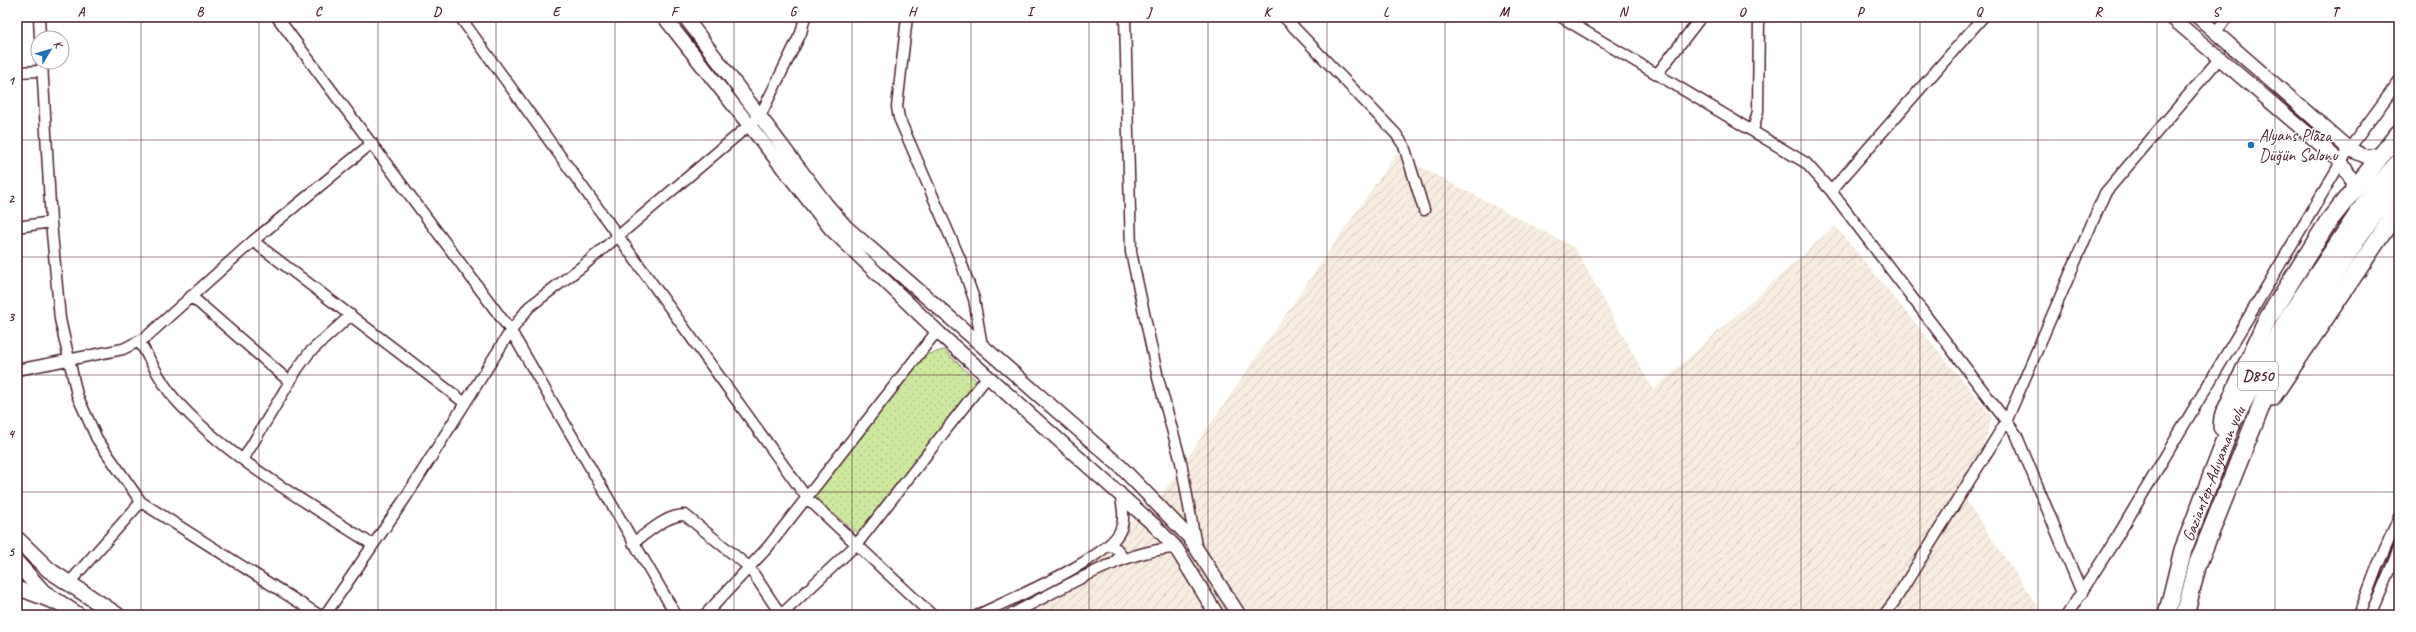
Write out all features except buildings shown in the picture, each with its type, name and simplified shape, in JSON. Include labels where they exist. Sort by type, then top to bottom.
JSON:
[{"type":"highway","points":[[2220,456],[2223,417],[2268,318],[2328,222],[2399,133]]},
{"type":"highway","name":"Gaziantep-Adıyaman yolu","points":[[2168,615],[2183,550],[2233,421],[2288,318],[2374,190],[2399,162]]},
{"type":"highway","name":"Gaziantep-Adıyaman yolu","points":[[2184,615],[2198,563],[2280,359],[2361,233],[2399,180]]},
{"type":"highway","points":[[2256,420],[2399,208]]},
{"type":"main road","points":[[17,539],[49,570],[117,615]]},
{"type":"main road","points":[[17,563],[43,592],[78,615]]},
{"type":"street","points":[[39,17],[40,30]]},
{"type":"street","points":[[277,17],[511,331],[676,615]]},
{"type":"street","points":[[460,17],[807,498],[858,544],[932,615]]},
{"type":"street","points":[[664,17],[831,229],[937,331],[1120,492],[1176,548],[1217,615]]},
{"type":"street","points":[[685,17],[826,204],[846,227],[1120,466],[1189,537],[1239,615]]},
{"type":"street","points":[[325,615],[373,545],[511,331],[529,307],[618,236],[760,116],[800,33],[805,17]]},
{"type":"street","points":[[907,17],[897,106],[899,118],[960,259],[974,299],[982,346]]},
{"type":"street","points":[[1125,17],[1131,252],[1158,378],[1181,462],[1196,547]]},
{"type":"street","points":[[1284,17],[1396,134],[1404,146],[1424,210]]},
{"type":"street","points":[[1561,17],[1658,73],[1806,163],[1830,192],[2016,434],[2082,593]]},
{"type":"street","points":[[1658,73],[1701,17]]},
{"type":"street","points":[[1753,130],[1758,111],[1759,17]]},
{"type":"street","points":[[1830,192],[1983,17]]},
{"type":"street","points":[[2171,17],[2342,163],[2352,180],[2352,191]]},
{"type":"street","points":[[2198,17],[2349,150],[2367,157],[2381,154]]},
{"type":"street","points":[[2216,32],[2228,17]]},
{"type":"street","points":[[1884,615],[1894,602],[2006,422],[2105,193],[2219,59]]},
{"type":"street","points":[[17,72],[30,69]]},
{"type":"street","points":[[42,70],[51,222],[60,319],[77,395],[98,440],[141,502],[319,615]]},
{"type":"street","points":[[2068,615],[2349,150],[2399,81]]},
{"type":"street","points":[[17,370],[69,361],[123,349],[145,338],[253,241],[372,143]]},
{"type":"street","points":[[17,227],[51,222]]},
{"type":"street","points":[[253,241],[465,403]]},
{"type":"street","points":[[191,296],[290,382]]},
{"type":"street","points":[[244,458],[290,382],[310,353],[351,316]]},
{"type":"street","points":[[705,615],[750,567],[807,498],[937,331]]},
{"type":"street","points":[[139,341],[174,397],[198,422],[244,458],[373,545]]},
{"type":"street","points":[[633,543],[676,515],[685,515],[750,567],[781,615],[858,544],[988,376]]},
{"type":"street","points":[[978,615],[1076,566],[1109,545],[1120,532],[1124,516],[1120,492]]},
{"type":"street","points":[[68,584],[141,502]]},
{"type":"street","points":[[2359,615],[2376,567],[2399,517]]},
{"type":"street","points":[[1109,545],[1117,550],[1121,555],[1111,566]]},
{"type":"street","points":[[1010,615],[1142,552],[1176,548]]},
{"type":"street","points":[[2371,615],[2399,549]]},
{"type":"street","points":[[17,588],[66,607]]},
{"type":"shaded area","points":[[1396,154],[1575,248],[1653,390],[1835,226],[1992,416],[1967,502],[2044,615],[991,615],[1154,506]]},
{"type":"green space","points":[[944,350],[977,381],[858,533],[813,498],[925,355]]},
{"type":"place","name":"Alyans Plaza Düğün Salonu","points":[[2251,145]]}]
